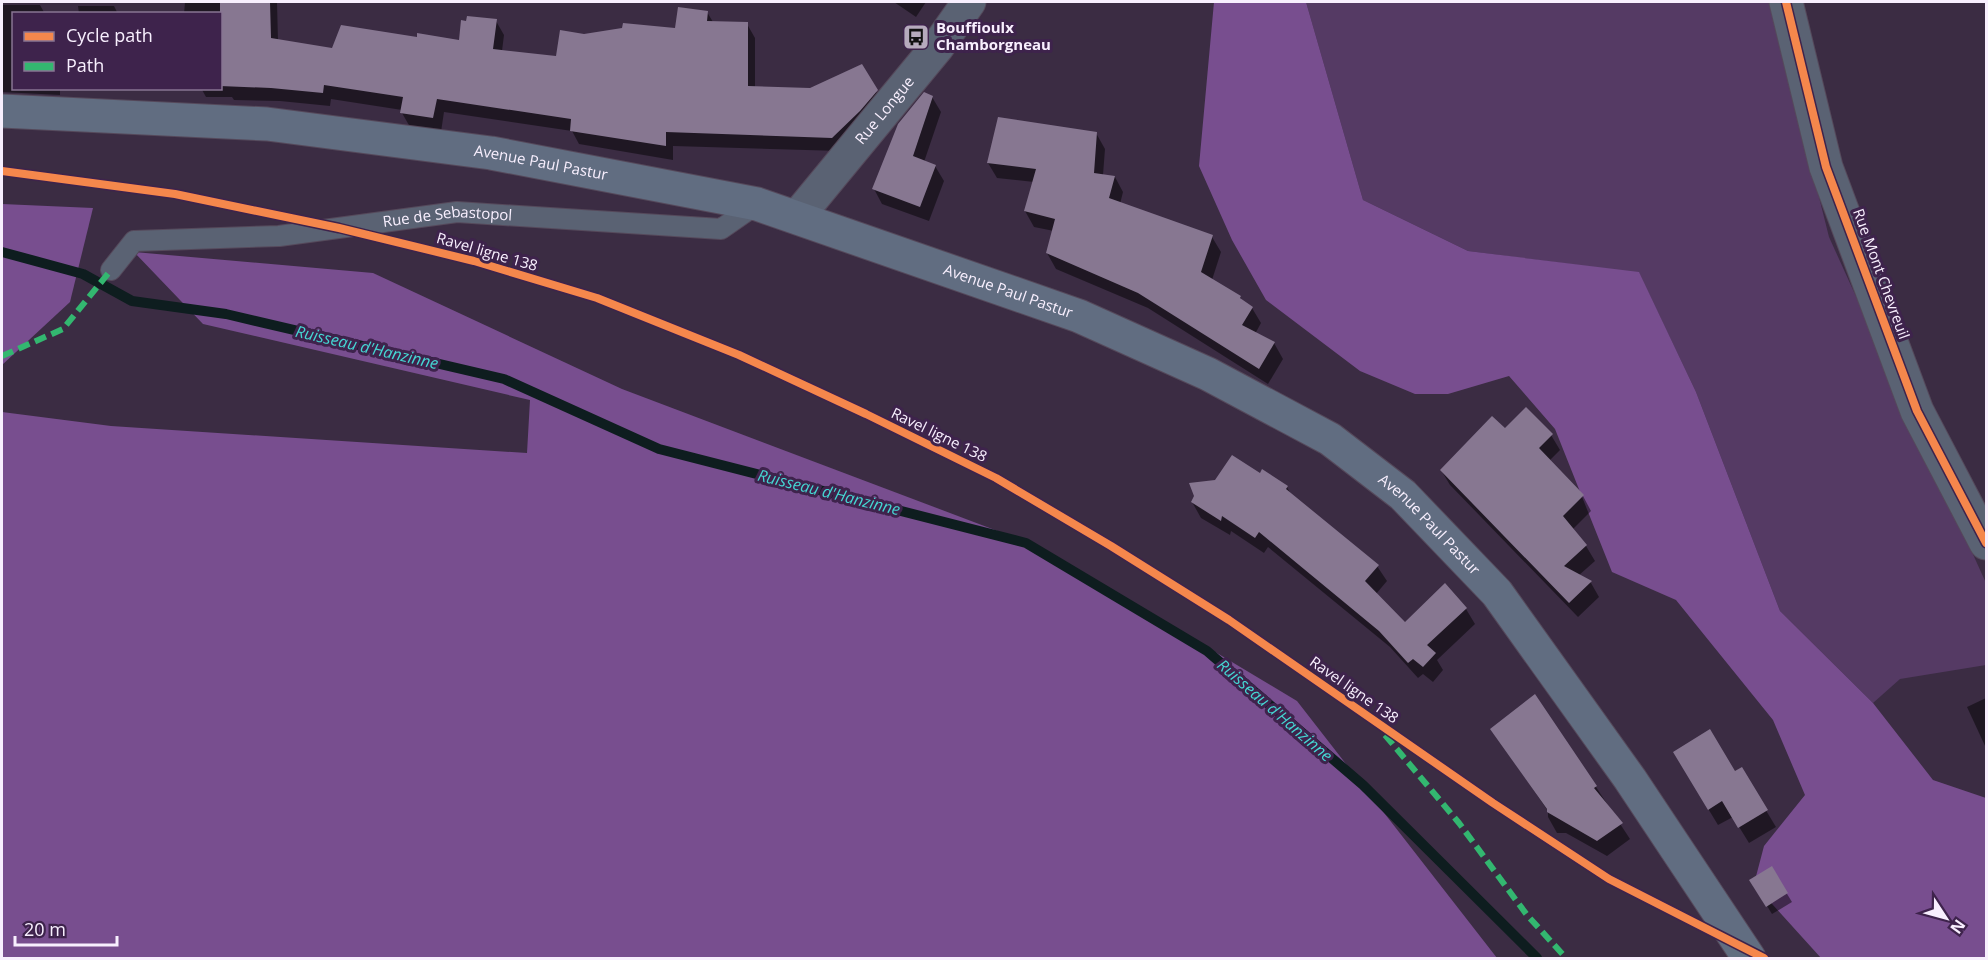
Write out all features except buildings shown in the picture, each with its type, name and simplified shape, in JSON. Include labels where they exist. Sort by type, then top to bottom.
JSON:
[{"type":"main road","name":"Avenue Paul Pastur","points":[[2,111],[267,124],[491,153],[757,204],[1078,316],[1208,374],[1330,439],[1403,495],[1497,593],[1630,779],[1749,958]]},
{"type":"street","name":"Rue Longue","points":[[796,217],[938,46],[969,2]]},
{"type":"street","name":"Rue Mont Chevreuil","points":[[1786,2],[1826,167],[1917,411],[1986,543]]},
{"type":"lane","name":"Rue de Sebastopol","points":[[111,270],[134,241],[279,236],[457,212],[721,229],[757,204]]},
{"type":"shaded area","points":[[1214,2],[1306,2],[1363,200],[1468,251],[1639,272],[1696,392],[1780,611],[1873,703],[1933,780],[1986,798],[1986,958],[1821,958],[1754,884],[1764,846],[1805,795],[1773,720],[1676,600],[1612,572],[1555,429],[1509,376],[1448,394],[1415,394],[1360,371],[1266,300],[1232,240],[1199,166]]},
{"type":"shaded area","points":[[1306,2],[1770,2],[1829,237],[1986,583],[1986,665],[1900,679],[1873,703],[1780,611],[1696,392],[1639,273],[1468,251],[1363,200]]},
{"type":"shaded area","points":[[2,204],[93,208],[70,302],[2,365]]},
{"type":"shaded area","points":[[134,252],[373,273],[622,389],[1040,547],[1297,701],[1497,958],[2,958],[2,412],[111,426],[527,453],[530,400],[203,324]]},
{"type":"waterway","name":"Ruisseau d'Hanzinne","points":[[2,252],[83,274],[132,301],[226,314],[504,379],[659,449],[1026,543],[1207,651],[1363,785],[1537,958]]},
{"type":"marked path","points":[[2,356],[63,329],[111,270]]},
{"type":"marked path","points":[[1385,735],[1459,823],[1527,915],[1566,958]]},
{"type":"cycle path","points":[[1786,2],[1826,167],[1917,411],[1986,543]]},
{"type":"cycle path","name":"Ravel ligne 138","points":[[2,171],[175,194],[339,228],[474,261],[597,298],[739,355],[996,478],[1229,620],[1493,803],[1609,879],[1764,958]]},
{"type":"place","name":"Bouffioulx Chamborgneau","points":[[916,37]]}]
